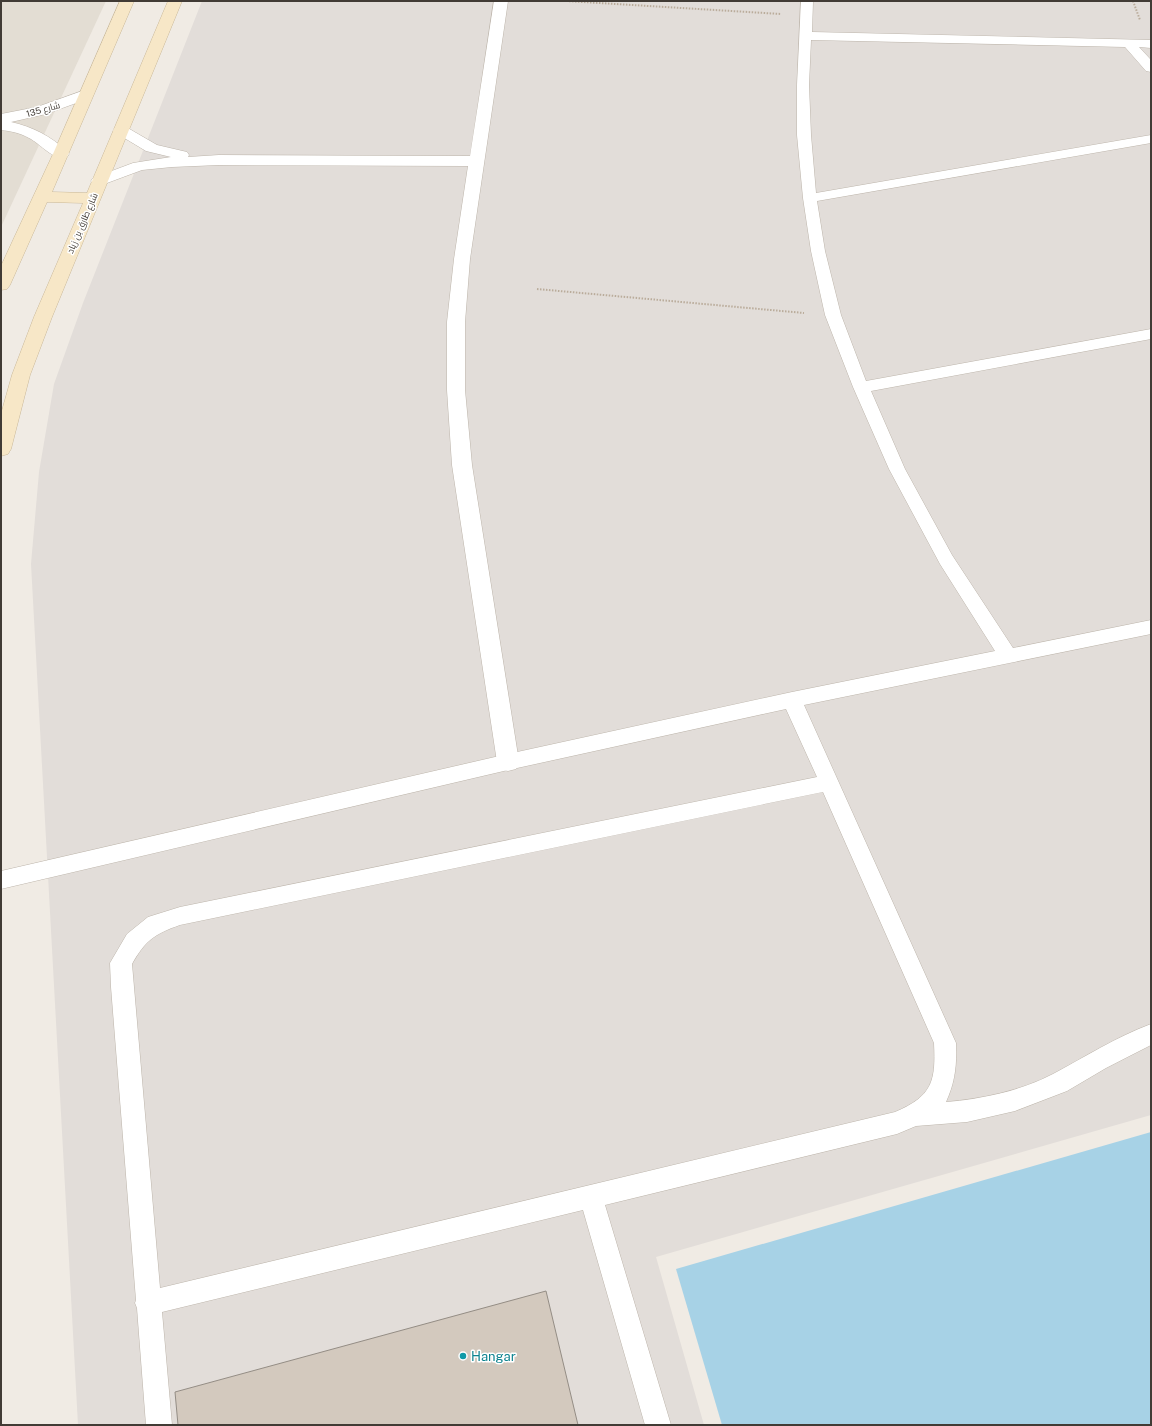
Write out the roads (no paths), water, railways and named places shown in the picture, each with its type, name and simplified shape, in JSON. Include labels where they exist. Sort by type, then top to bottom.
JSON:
[{"type":"main road","points":[[1,286],[40,197],[61,154],[85,95],[127,1]]},
{"type":"main road","name":"شارع طارق بن زياد","points":[[1,449],[24,367],[43,317],[174,1]]},
{"type":"main road","points":[[40,197],[92,198]]},
{"type":"street","points":[[501,1],[462,259],[456,322],[456,390],[462,465],[508,762]]},
{"type":"street","name":"شارع 135","points":[[1,119],[41,111],[85,95]]},
{"type":"street","name":"شارع 135","points":[[1,125],[31,132],[47,141],[61,154]]},
{"type":"street","points":[[121,130],[142,144],[163,152],[220,160]]},
{"type":"street","points":[[99,181],[125,171],[152,164],[220,160],[476,161]]},
{"type":"lane","points":[[806,8],[803,85],[804,135],[810,198],[818,251],[833,315],[861,387],[897,469],[946,559],[1008,656]]},
{"type":"lane","points":[[805,36],[1151,44]]},
{"type":"lane","points":[[1128,44],[1151,68]]},
{"type":"lane","points":[[810,198],[1151,139]]},
{"type":"lane","points":[[861,387],[1151,334]]},
{"type":"lane","points":[[1,880],[508,762],[792,700],[1151,627]]},
{"type":"lane","points":[[147,1303],[897,1123],[917,1115],[933,1102],[943,1084],[947,1064],[945,1043],[792,700]]},
{"type":"lane","points":[[159,1425],[147,1303],[122,995],[121,963],[134,940],[155,924],[180,916],[829,783]]},
{"type":"lane","points":[[917,1115],[968,1111],[1015,1100],[1059,1083],[1098,1060],[1151,1034]]},
{"type":"lane","points":[[591,1197],[658,1425]]},
{"type":"water","points":[[1151,1132],[1151,1425],[722,1425],[676,1269]]},
{"type":"place","name":"Hangar","points":[[463,1356]]}]
